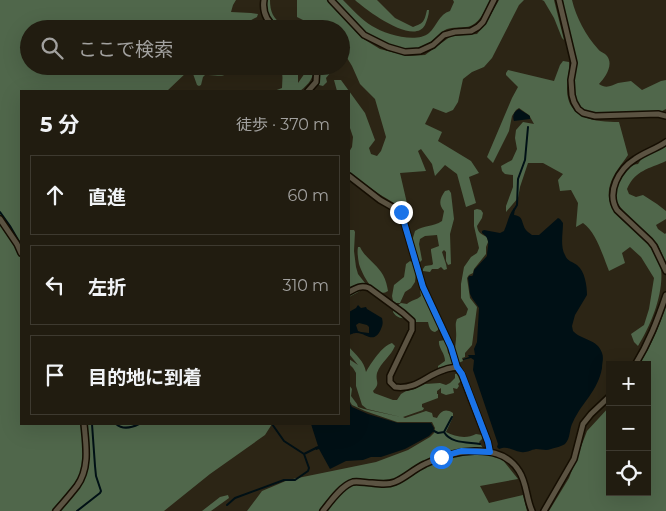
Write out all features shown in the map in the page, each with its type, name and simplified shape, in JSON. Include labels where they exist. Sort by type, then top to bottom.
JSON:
[{"type":"street","points":[[264,0],[264,12],[268,20]]},
{"type":"street","points":[[331,0],[350,20]]},
{"type":"street","points":[[350,20],[364,35],[383,45],[405,52],[420,51],[433,45],[444,35],[471,31],[478,27],[494,0]]},
{"type":"street","points":[[559,0],[574,63],[571,80],[572,95],[578,109],[595,116],[665,115]]},
{"type":"street","points":[[309,90],[316,82],[316,75]]},
{"type":"street","points":[[666,142],[629,163],[614,185],[613,198],[617,210],[654,246],[666,271]]},
{"type":"street","points":[[350,177],[380,200],[401,212],[423,287],[451,347],[457,367],[462,374],[490,452]]},
{"type":"street","points":[[0,219],[20,251]]},
{"type":"street","points":[[350,291],[363,286],[369,288],[412,321],[412,330],[390,376],[390,382],[395,387],[405,388],[443,370],[457,367]]},
{"type":"street","points":[[637,361],[656,325],[666,296]]},
{"type":"street","points":[[544,511],[574,459],[583,424],[606,400]]},
{"type":"street","points":[[56,511],[77,486],[84,470],[86,459],[84,425]]},
{"type":"street","points":[[323,511],[338,493],[351,483],[387,484],[396,482],[423,465],[461,451],[490,452],[504,456],[519,470],[532,511]]},
{"type":"green space","points":[[0,0],[236,0],[231,12],[258,14],[257,17],[251,20],[20,20],[20,75],[184,75],[168,90],[20,90],[20,425],[271,425],[265,435],[210,474],[164,511],[0,511]]},
{"type":"green space","points":[[267,0],[270,0],[271,11],[277,20],[273,20],[269,16]]},
{"type":"green space","points":[[297,0],[327,0],[345,20],[303,20],[297,17]]},
{"type":"green space","points":[[335,0],[343,0],[365,21],[378,29],[400,37],[416,38],[432,30],[441,17],[450,11],[453,0],[491,0],[475,24],[447,29],[429,43],[411,49],[396,47],[373,37],[358,25]]},
{"type":"green space","points":[[355,0],[377,0],[395,18],[413,27],[423,22],[427,10],[429,10],[429,14],[425,25],[419,30],[411,31],[401,29],[379,18]]},
{"type":"green space","points":[[499,0],[524,0],[519,5],[492,58],[484,67],[472,72],[463,79],[458,102],[453,110],[446,113],[433,108],[425,124],[442,132],[438,141],[471,161],[479,173],[469,177],[476,203],[466,207],[457,174],[445,165],[435,176],[432,164],[421,149],[418,151],[426,171],[400,173],[409,212],[350,174],[350,150],[353,137],[350,128],[350,92],[365,113],[375,140],[369,148],[371,154],[377,156],[386,137],[375,99],[360,84],[350,63],[350,25],[362,38],[380,49],[408,56],[425,55],[451,36],[477,34],[486,23]]},
{"type":"green space","points":[[542,0],[554,0],[564,40],[554,18]]},
{"type":"green space","points":[[563,0],[572,0],[579,20],[586,32],[609,60],[608,71],[599,84],[608,86],[631,81],[642,90],[666,80],[666,109],[662,111],[596,113],[585,110],[579,105],[575,98],[574,81],[577,61],[565,18]]},
{"type":"green space","points":[[563,61],[569,62],[568,99],[577,113],[584,117],[601,121],[619,122],[628,155],[611,181],[610,202],[617,215],[646,241],[660,262],[661,283],[656,306],[638,346],[631,334],[644,325],[649,309],[654,278],[641,257],[630,247],[622,253],[625,263],[609,271],[592,232],[583,223],[576,227],[578,203],[571,190],[560,191],[558,180],[563,174],[543,163],[528,163],[518,198],[506,212],[506,206],[513,187],[513,175],[505,174],[501,166],[512,160],[517,149],[516,130],[523,122],[534,124],[529,115],[519,108],[516,110],[512,116],[509,131],[493,163],[487,157],[518,87],[506,75],[508,70],[554,81]]},
{"type":"green space","points":[[193,75],[205,75],[201,85],[197,85]]},
{"type":"green space","points":[[282,75],[298,75],[298,83],[304,75],[312,75],[301,90],[277,90],[282,88]]},
{"type":"green space","points":[[320,75],[328,75],[326,78],[327,82],[323,86],[319,85]]},
{"type":"green space","points":[[334,80],[341,80],[348,90],[337,90]]},
{"type":"green space","points":[[666,146],[666,161],[638,174],[627,189],[629,194],[636,197],[643,195],[666,211],[666,219],[656,225],[658,229],[666,233],[666,263],[658,245],[621,208],[615,196],[618,183],[631,165],[638,164],[642,158]]},
{"type":"green space","points":[[449,190],[454,219],[450,234],[451,264],[448,265],[446,261],[446,252],[444,250],[442,252],[447,269],[444,270],[441,267],[432,269],[430,272],[423,271],[425,266],[433,264],[431,249],[439,246],[437,235],[425,236],[420,239],[422,260],[418,262],[412,241],[415,231],[442,221],[444,211],[440,203],[445,191]]},
{"type":"green space","points":[[477,209],[483,213],[477,228],[480,233],[487,237],[488,242],[486,254],[473,273],[467,278],[470,298],[477,307],[472,345],[465,353],[465,357],[462,358],[463,361],[438,368],[445,361],[439,341],[445,340],[449,354],[455,357],[456,321],[466,315],[468,309],[461,298],[461,284],[464,267],[471,257],[477,253],[479,248],[474,226],[474,210]]},
{"type":"green space","points":[[350,230],[355,232],[354,251],[356,267],[358,274],[365,283],[362,290],[350,296]]},
{"type":"green space","points":[[358,247],[380,271],[385,279],[388,291],[378,292],[370,285],[359,264]]},
{"type":"green space","points":[[410,261],[414,263],[415,282],[405,292],[400,303],[396,303],[393,301],[392,296],[394,285],[404,277],[406,264]]},
{"type":"green space","points":[[421,288],[438,326],[438,330],[435,332],[432,331],[428,322],[415,322],[412,318],[399,317],[393,312],[394,308],[401,303],[407,304],[421,296]]},
{"type":"green space","points":[[666,306],[666,511],[549,511],[569,478],[587,431],[606,410],[606,496],[651,496],[651,361],[641,361],[661,321]]},
{"type":"green space","points":[[392,343],[395,346],[377,373],[377,384],[373,391],[374,393],[397,400],[406,391],[425,384],[440,383],[446,385],[455,378],[455,374],[459,373],[462,379],[457,389],[453,388],[454,393],[446,395],[441,393],[441,388],[437,391],[438,398],[422,404],[423,410],[403,417],[426,411],[432,413],[433,417],[437,418],[444,411],[453,413],[446,432],[461,437],[476,434],[482,435],[482,439],[479,442],[483,448],[494,457],[502,459],[518,479],[480,486],[489,503],[523,495],[527,511],[247,511],[262,491],[288,480],[376,462],[408,450],[434,433],[435,428],[432,422],[397,422],[365,411],[352,405],[350,402],[350,386],[352,389],[351,396],[358,407],[401,417],[367,409],[362,405],[356,386],[356,373],[350,365],[350,360],[358,365],[350,355],[350,348],[362,361],[366,372],[381,351]]},
{"type":"green space","points":[[228,495],[229,498],[211,511],[202,511],[220,497]]},
{"type":"shaded area","points":[[519,109],[530,116],[530,119],[514,121],[514,114]]},
{"type":"shaded area","points":[[514,208],[514,215],[521,218],[526,231],[532,235],[539,235],[558,218],[563,223],[563,251],[567,259],[577,265],[582,271],[587,287],[587,295],[575,315],[572,326],[573,331],[597,345],[603,357],[600,376],[572,424],[568,439],[565,444],[549,450],[536,449],[523,452],[508,448],[499,449],[497,447],[498,444],[473,370],[474,360],[471,358],[463,360],[469,357],[468,355],[475,355],[474,349],[477,342],[479,308],[470,294],[468,278],[473,275],[474,270],[487,256],[488,241],[482,231],[500,233],[504,231]]},
{"type":"shaded area","points":[[358,305],[361,308],[366,307],[382,318],[382,327],[378,334],[373,337],[360,333],[350,335],[350,311]],"holes":[[[359,323],[369,327],[369,333],[361,332],[358,331],[356,325]]]},
{"type":"shaded area","points":[[350,404],[352,407],[368,414],[398,423],[431,423],[434,428],[429,436],[405,449],[381,457],[346,461],[330,469],[319,449],[316,450],[315,447],[318,446],[311,425],[350,425]]},
{"type":"waterway","points":[[514,210],[517,205],[518,179],[525,160],[528,127]]},
{"type":"waterway","points":[[0,212],[20,243]]},
{"type":"waterway","points":[[444,432],[452,417]]},
{"type":"waterway","points":[[77,511],[101,491],[96,476],[92,425]]},
{"type":"waterway","points":[[118,425],[127,428],[137,425]]},
{"type":"waterway","points":[[227,505],[235,498],[284,480],[295,480],[308,471],[309,468],[304,454],[284,441],[273,425]]},
{"type":"waterway","points":[[432,430],[438,433],[444,432],[455,441],[480,444]]},
{"type":"waterway","points":[[304,454],[316,448]]},
{"type":"route","points":[[401,212],[423,287],[451,347],[457,367],[462,374],[490,452],[461,451],[441,457]]}]
